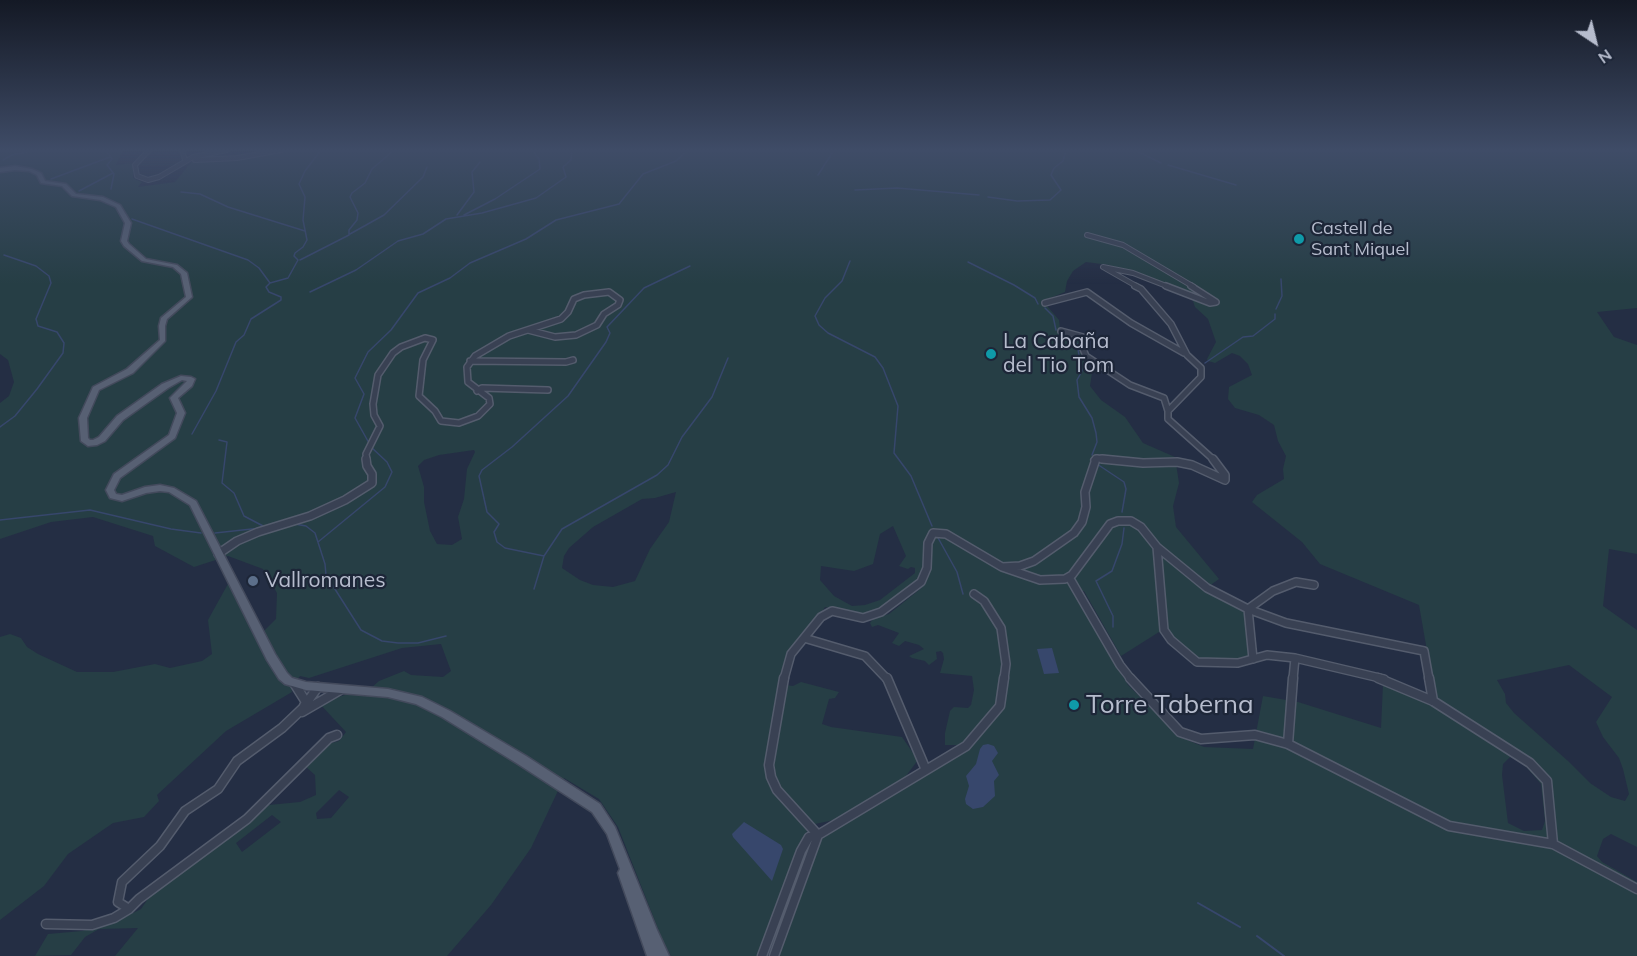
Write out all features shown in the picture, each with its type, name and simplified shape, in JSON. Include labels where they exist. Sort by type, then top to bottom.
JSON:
[{"type":"main road","points":[[74,195],[101,198],[118,206],[128,223],[124,244],[144,260],[175,266],[183,271],[189,297],[164,318],[163,340],[130,371],[96,389],[83,418],[84,439],[88,443],[99,441],[120,418],[165,386],[181,378],[190,379],[189,384],[174,398],[181,413],[171,436],[117,476],[110,490],[113,496],[118,498],[160,488],[190,500],[199,513],[278,669],[286,679],[315,691],[341,689],[402,696],[427,704],[587,801],[602,815],[616,843],[663,956]]},
{"type":"main road","points":[[616,843],[650,953]]},
{"type":"street","points":[[1086,235],[1123,245],[1215,300],[1214,303],[1210,303],[1133,273],[1103,267],[1141,289],[1171,324],[1187,355]]},
{"type":"street","points":[[218,554],[237,541],[258,532],[310,516],[345,500],[372,483],[372,474],[367,466],[366,454],[380,426],[374,415],[373,404],[378,375],[393,353],[401,347],[425,338],[434,342],[423,360],[418,390],[421,400],[435,411],[443,423],[463,422],[485,411],[490,401],[470,386],[467,379],[467,367],[470,361],[500,340],[528,330],[562,318],[568,312],[572,301],[584,295],[609,292],[620,300],[618,305],[604,314],[597,325],[576,335],[555,337],[528,330]]},
{"type":"street","points":[[1045,303],[1087,292],[1131,323],[1187,355],[1201,368],[1201,377],[1168,411]]},
{"type":"street","points":[[1002,567],[1020,566],[1034,561],[1074,533],[1082,522],[1086,507],[1085,492],[1094,460],[1097,458],[1143,463],[1177,462],[1192,465],[1221,480],[1226,480],[1225,475],[1210,455],[1168,419],[1164,398],[1130,385],[1101,368],[1086,356],[1083,337],[1061,331]]},
{"type":"street","points":[[470,361],[566,362],[573,360]]},
{"type":"street","points":[[477,391],[482,388],[548,390]]},
{"type":"street","points":[[774,956],[817,843],[818,834],[777,790],[769,765],[785,674],[791,654],[820,617],[827,612],[863,618],[881,612],[921,582],[927,568],[928,543],[933,533],[946,534],[1017,574],[1040,580],[1065,579],[1069,577],[1110,524],[1118,520],[1131,521],[1141,527],[1157,547],[1207,588],[1248,609],[1286,623],[1424,651],[1433,701]]},
{"type":"street","points":[[1157,547],[1164,630],[1171,640],[1197,662],[1217,664],[1267,656],[1295,658],[1384,680],[1433,701],[1530,763],[1547,781],[1553,844]]},
{"type":"street","points":[[1069,577],[1120,665],[1140,692],[1180,732],[1201,740],[1254,735],[1288,744],[1449,826],[1553,844],[1637,889]]},
{"type":"street","points":[[1248,609],[1273,591],[1296,582],[1314,585]]},
{"type":"street","points":[[762,956],[801,851],[809,837],[818,834],[966,746],[1000,706],[1006,664],[1001,628],[984,601],[974,594]]},
{"type":"street","points":[[1248,609],[1253,659]]},
{"type":"street","points":[[804,638],[865,656],[886,676],[926,770]]},
{"type":"street","points":[[1288,744],[1295,658]]},
{"type":"street","points":[[294,683],[306,702],[303,708]]},
{"type":"street","points":[[129,909],[118,902],[122,882],[160,846],[185,811],[222,786],[237,761],[294,717],[341,689]]},
{"type":"street","points":[[315,691],[317,699],[325,698]]},
{"type":"street","points":[[294,717],[315,691]]},
{"type":"street","points":[[46,924],[92,925],[114,918],[129,909],[139,898],[248,819],[329,738],[337,735]]},
{"type":"shaded area","points":[[0,195],[1637,195],[1637,308],[1597,312],[1614,337],[1637,345],[1637,554],[1609,549],[1603,606],[1637,630],[1637,847],[1611,834],[1603,839],[1597,856],[1602,862],[1637,882],[1637,956],[777,956],[818,844],[824,837],[960,745],[945,745],[945,733],[950,711],[954,707],[968,708],[971,705],[974,690],[972,676],[940,673],[944,659],[941,651],[936,652],[937,659],[929,665],[925,661],[909,656],[924,649],[919,645],[905,641],[899,646],[892,643],[899,633],[878,625],[872,627],[870,623],[874,618],[889,614],[923,586],[916,583],[881,609],[863,616],[825,607],[778,684],[793,686],[801,682],[839,692],[835,698],[829,699],[822,724],[902,737],[918,760],[903,780],[839,819],[815,824],[807,831],[759,956],[671,956],[662,939],[618,827],[599,799],[564,778],[531,848],[491,905],[447,956],[115,956],[138,928],[99,929],[85,937],[71,955],[35,956],[48,934],[82,931],[121,919],[141,909],[152,893],[269,805],[300,802],[316,795],[315,775],[306,767],[328,744],[339,741],[346,732],[319,703],[345,695],[363,695],[379,681],[404,671],[411,675],[443,677],[451,671],[441,644],[402,648],[309,678],[300,676],[291,687],[292,692],[226,731],[157,795],[159,801],[144,817],[113,823],[68,854],[44,886],[0,920],[0,637],[10,634],[21,638],[27,647],[38,654],[77,672],[113,672],[155,664],[170,668],[202,661],[212,654],[208,620],[229,582],[257,638],[276,619],[277,593],[263,569],[228,556],[194,567],[155,546],[153,536],[93,517],[51,522],[0,539],[0,403],[9,396],[14,382],[8,360],[0,354]],"holes":[[[1086,262],[1109,265],[1175,287],[1192,298],[1195,307],[1208,319],[1216,342],[1208,361],[1215,363],[1232,353],[1240,356],[1248,364],[1252,375],[1229,387],[1228,399],[1235,408],[1259,415],[1274,425],[1278,441],[1286,456],[1283,469],[1284,479],[1257,495],[1252,502],[1302,542],[1320,564],[1419,605],[1437,708],[1383,684],[1381,728],[1298,702],[1263,696],[1253,749],[1204,747],[1180,737],[1128,685],[1073,591],[1084,591],[1121,656],[1159,632],[1185,657],[1230,661],[1251,655],[1246,610],[1205,589],[1219,579],[1176,527],[1173,506],[1179,483],[1175,457],[1143,443],[1125,417],[1101,400],[1090,386],[1092,373],[1084,360],[1078,339],[1060,329],[1059,320],[1043,301],[1065,292],[1067,281],[1073,271]],[[474,450],[475,452],[467,469],[464,499],[458,517],[462,539],[452,545],[437,544],[430,531],[424,502],[424,487],[418,466],[424,460],[439,455]],[[676,492],[669,522],[650,549],[635,581],[613,587],[593,585],[580,580],[562,568],[564,556],[569,548],[593,527],[642,499]],[[893,526],[906,556],[899,566],[908,569],[915,568],[915,573],[880,600],[852,606],[834,596],[820,580],[821,566],[854,571],[873,564],[880,534]],[[1569,665],[1612,697],[1596,722],[1603,737],[1619,758],[1629,794],[1625,801],[1611,797],[1590,783],[1514,713],[1506,703],[1505,694],[1497,680]],[[1510,757],[1522,762],[1541,784],[1545,821],[1542,830],[1524,831],[1508,823],[1502,775],[1503,764]],[[339,790],[349,797],[331,818],[317,819],[316,813]],[[272,815],[281,822],[242,852],[236,843]]]},
{"type":"water","points":[[1052,648],[1059,673],[1044,674],[1037,649]]},
{"type":"water","points":[[983,745],[994,746],[998,753],[992,761],[999,775],[994,781],[995,796],[983,807],[973,809],[966,804],[965,799],[969,786],[966,776],[976,764],[980,749]]},
{"type":"water","points":[[744,822],[781,845],[783,849],[772,881],[733,837],[732,834]]},
{"type":"waterway","points":[[201,195],[228,207],[305,231]]},
{"type":"waterway","points":[[270,283],[288,278],[298,260],[294,256],[295,253],[303,247],[307,240],[303,220],[304,195]]},
{"type":"waterway","points":[[300,260],[349,235],[349,230],[357,220],[358,213],[350,197],[351,195]]},
{"type":"waterway","points":[[350,234],[384,215],[405,195]]},
{"type":"waterway","points":[[457,215],[472,195]]},
{"type":"waterway","points":[[464,215],[502,195]]},
{"type":"waterway","points":[[310,292],[356,270],[398,241],[423,234],[446,219],[482,213],[541,195]]},
{"type":"waterway","points":[[369,443],[355,418],[364,394],[355,378],[368,352],[391,330],[418,293],[450,278],[470,263],[526,239],[556,220],[619,204],[627,195]]},
{"type":"waterway","points":[[974,195],[979,195]]},
{"type":"waterway","points":[[988,197],[1017,201],[1050,200],[1056,195]]},
{"type":"waterway","points":[[132,219],[248,260],[259,268],[270,283]]},
{"type":"waterway","points":[[0,427],[15,416],[37,389],[63,353],[64,343],[57,332],[38,326],[36,319],[51,283],[49,276],[36,266],[4,255]]},
{"type":"waterway","points":[[850,261],[842,281],[825,298],[815,316],[819,325],[828,333],[875,357],[883,368],[898,406],[894,453],[911,476],[932,526]]},
{"type":"waterway","points":[[968,262],[1014,285],[1035,298],[1038,304]]},
{"type":"waterway","points":[[544,556],[505,548],[497,542],[494,532],[499,524],[487,512],[479,476],[482,470],[512,447],[568,396],[606,342],[610,333],[607,327],[644,288],[690,266]]},
{"type":"waterway","points":[[1276,309],[1282,296],[1281,279]]},
{"type":"waterway","points":[[192,434],[216,391],[236,342],[244,335],[251,319],[281,300],[281,297],[269,292],[266,287],[270,283]]},
{"type":"waterway","points":[[1045,308],[1053,316],[1056,330]]},
{"type":"waterway","points":[[1205,363],[1243,337],[1253,336],[1275,319],[1275,314]]},
{"type":"waterway","points":[[1067,335],[1077,344],[1082,371],[1077,380],[1079,397],[1092,418],[1096,433],[1097,442],[1092,455]]},
{"type":"waterway","points":[[544,556],[562,529],[657,475],[668,465],[682,437],[712,397],[728,358]]},
{"type":"waterway","points":[[219,440],[227,442],[222,483],[234,493],[244,516],[265,527]]},
{"type":"waterway","points":[[318,542],[385,487],[392,472],[387,462],[371,447]]},
{"type":"waterway","points":[[1097,464],[1124,482],[1126,489],[1122,512]]},
{"type":"waterway","points":[[0,520],[90,510],[171,529],[201,533]]},
{"type":"waterway","points":[[295,524],[306,526],[315,533],[325,564],[326,575],[361,630],[382,641],[398,643],[418,643],[446,636]]},
{"type":"waterway","points":[[215,533],[261,528]]},
{"type":"waterway","points":[[1113,627],[1113,616],[1096,581],[1112,571],[1122,544],[1124,528]]},
{"type":"waterway","points":[[937,536],[957,572],[963,594]]},
{"type":"waterway","points":[[534,589],[544,556]]},
{"type":"waterway","points":[[1198,903],[1240,927]]},
{"type":"waterway","points":[[1257,936],[1284,956]]},
{"type":"place","name":"Castell de Sant Miquel","points":[[1299,239]]},
{"type":"place","name":"La Cabaña del Tio Tom","points":[[991,354]]},
{"type":"place","name":"Vallromanes","points":[[253,581]]},
{"type":"place","name":"Torre Taberna","points":[[1074,705]]}]
